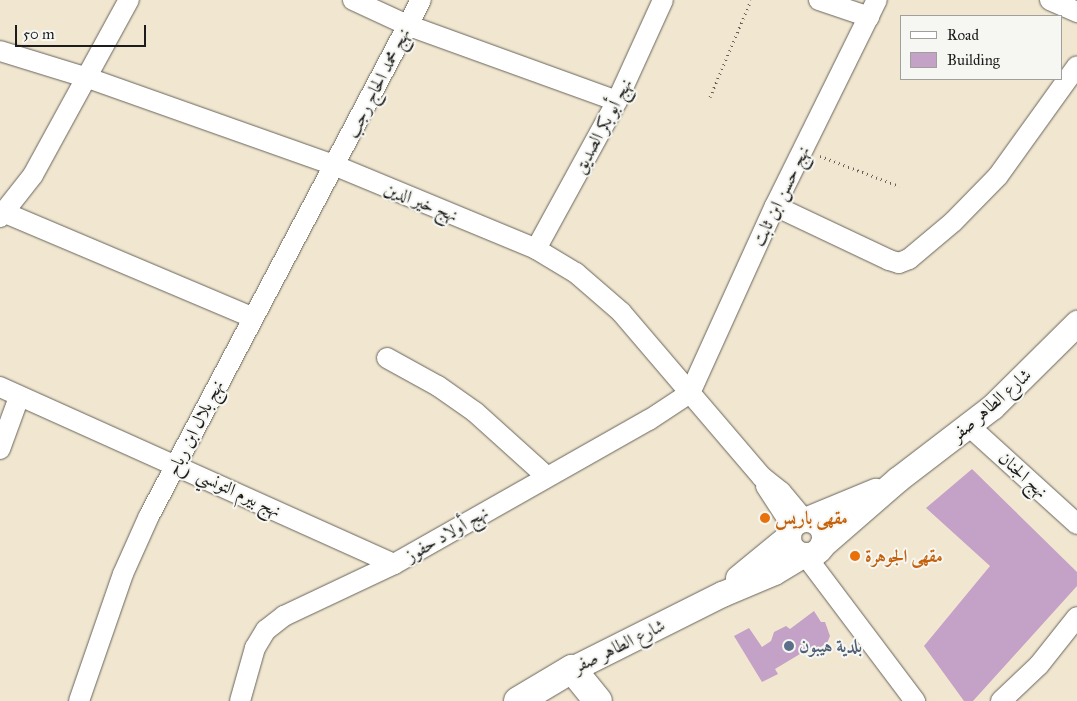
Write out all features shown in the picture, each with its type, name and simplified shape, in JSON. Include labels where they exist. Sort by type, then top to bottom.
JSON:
[{"type":"main road","name":"شارع الطاهر صفر","points":[[524,699],[572,669]]},
{"type":"main road","points":[[572,669],[598,701]]},
{"type":"street","points":[[129,0],[107,36],[88,78],[33,175],[2,215],[251,318]]},
{"type":"street","points":[[353,0],[407,25],[617,101]]},
{"type":"street","name":"نهج محمد الحاج رجب","points":[[336,166],[421,0]]},
{"type":"street","name":"نهج أبو بكر الصديق","points":[[536,249],[617,101],[663,0]]},
{"type":"street","points":[[819,0],[873,8]]},
{"type":"street","points":[[1050,0],[1077,12]]},
{"type":"street","name":"نهج حسن ابن ثابت","points":[[690,393],[776,206],[873,8]]},
{"type":"street","name":"نهج خير الدين","points":[[0,51],[88,78],[336,166],[536,249],[576,273],[621,312],[762,477],[781,492],[836,598],[915,701]]},
{"type":"street","points":[[776,206],[889,260],[899,263],[910,259],[953,222],[998,176],[1077,66]]},
{"type":"street","name":"نهج بلال ابن رباح","points":[[79,701],[123,574],[176,464],[251,318],[336,166]]},
{"type":"street","name":"شارع الطاهر صفر","points":[[572,669],[722,594],[774,572],[805,538],[898,479],[969,426],[1027,375],[1077,323]]},
{"type":"street","points":[[387,358],[438,386],[475,412],[546,476]]},
{"type":"street","name":"نهج بيرم التونسي","points":[[0,387],[19,397],[176,464],[394,564]]},
{"type":"street","name":"نهج أولاد حفوز","points":[[240,701],[248,667],[266,630],[284,616],[394,564],[546,476],[649,420],[690,393]]},
{"type":"street","points":[[0,449],[19,397]]},
{"type":"street","name":"نهج الجنان","points":[[969,426],[1077,524]]},
{"type":"street","points":[[1000,701],[1039,665],[1077,617]]},
{"type":"path","points":[[710,97],[751,0]]},
{"type":"path","points":[[803,150],[899,186]]},
{"type":"building","points":[[972,469],[1077,572],[1077,586],[973,701],[964,701],[924,646],[990,566],[926,508]]},
{"type":"building","name":"بلدية هيبون","points":[[814,611],[821,622],[825,622],[830,636],[827,643],[817,649],[815,645],[775,669],[778,674],[762,682],[734,636],[749,628],[762,647],[771,641],[774,632],[786,626],[790,629]]},
{"type":"place","name":"مقهى باريس","points":[[765,518]]},
{"type":"place","name":"مقهى الجوهرة","points":[[855,556]]},
{"type":"place","name":"بلدية هيبون","points":[[789,646]]}]
